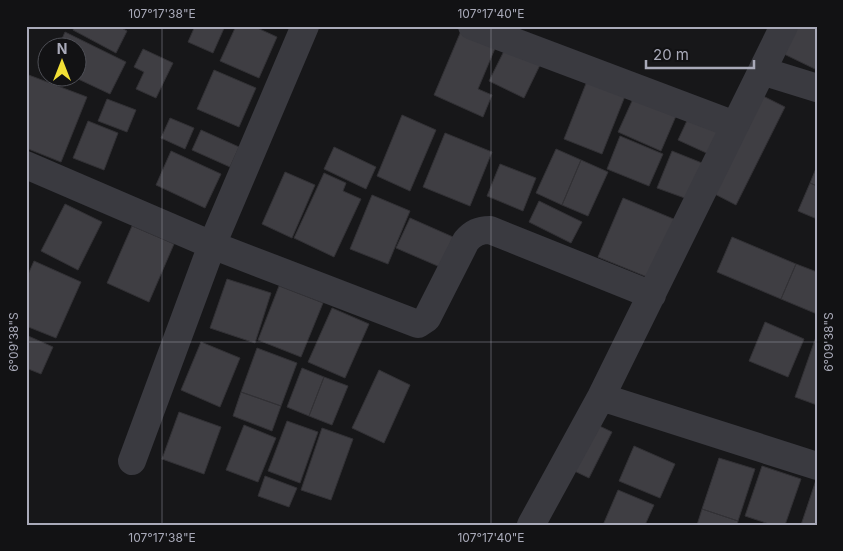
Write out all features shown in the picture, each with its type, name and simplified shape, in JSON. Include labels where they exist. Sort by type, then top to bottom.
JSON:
[{"type":"street","points":[[132,461],[212,246],[305,26]]},
{"type":"street","points":[[472,26],[735,125]]},
{"type":"street","points":[[532,525],[601,397],[784,26]]},
{"type":"street","points":[[762,70],[817,88]]},
{"type":"street","points":[[26,165],[212,246],[418,324],[427,318],[466,241],[478,231],[484,230],[490,230],[652,294]]},
{"type":"street","points":[[601,397],[817,466]]},
{"type":"building","points":[[75,26],[118,26],[127,31],[116,53],[73,30]]},
{"type":"building","points":[[195,26],[225,26],[213,53],[188,42]]},
{"type":"building","points":[[236,26],[253,26],[277,37],[259,78],[220,61]]},
{"type":"building","points":[[798,26],[817,26],[817,70],[784,54]]},
{"type":"building","points":[[461,31],[496,46],[478,89],[492,95],[483,117],[434,95]]},
{"type":"building","points":[[65,32],[77,38],[62,38]]},
{"type":"building","points":[[88,43],[126,62],[110,94],[88,84]]},
{"type":"building","points":[[143,49],[173,63],[156,98],[136,89],[144,72],[134,67]]},
{"type":"building","points":[[505,49],[540,65],[524,98],[489,81]]},
{"type":"building","points":[[214,70],[256,88],[239,127],[197,109]]},
{"type":"building","points":[[26,74],[38,79],[38,88],[63,88],[87,97],[61,162],[26,148]]},
{"type":"building","points":[[589,76],[627,91],[602,154],[564,139]]},
{"type":"building","points":[[637,90],[679,109],[661,151],[618,132]]},
{"type":"building","points":[[755,92],[785,107],[736,205],[705,189]]},
{"type":"building","points":[[107,99],[136,110],[127,132],[98,121]]},
{"type":"building","points":[[691,112],[725,128],[713,156],[678,140]]},
{"type":"building","points":[[402,115],[436,130],[410,191],[377,176]]},
{"type":"building","points":[[170,118],[194,128],[185,149],[161,138]]},
{"type":"building","points":[[88,121],[118,133],[104,170],[73,158]]},
{"type":"building","points":[[201,130],[239,147],[230,167],[192,150]]},
{"type":"building","points":[[445,133],[492,152],[470,206],[423,187]]},
{"type":"building","points":[[620,136],[663,154],[649,186],[607,169]]},
{"type":"building","points":[[334,147],[376,167],[366,189],[324,169]]},
{"type":"building","points":[[556,149],[581,160],[562,205],[536,193]]},
{"type":"building","points":[[171,151],[221,174],[205,208],[156,185]]},
{"type":"building","points":[[672,151],[707,165],[693,201],[657,188]]},
{"type":"building","points":[[581,160],[608,172],[588,216],[562,205]]},
{"type":"building","points":[[500,164],[536,178],[523,211],[487,196]]},
{"type":"building","points":[[817,166],[817,186],[810,183]]},
{"type":"building","points":[[285,172],[315,185],[292,238],[262,224]]},
{"type":"building","points":[[324,173],[346,183],[343,191],[361,199],[334,257],[294,238]]},
{"type":"building","points":[[810,183],[817,186],[817,219],[798,211]]},
{"type":"building","points":[[372,195],[410,211],[388,264],[350,249]]},
{"type":"building","points":[[623,198],[676,220],[652,279],[598,257]]},
{"type":"building","points":[[539,201],[582,222],[571,243],[529,222]]},
{"type":"building","points":[[65,204],[102,222],[78,270],[41,251]]},
{"type":"building","points":[[410,218],[453,237],[440,267],[396,248]]},
{"type":"building","points":[[132,226],[174,244],[149,302],[107,283]]},
{"type":"building","points":[[732,237],[796,264],[781,299],[717,272]]},
{"type":"building","points":[[34,261],[81,282],[56,338],[26,326],[26,279]]},
{"type":"building","points":[[796,264],[817,272],[817,314],[781,299]]},
{"type":"building","points":[[227,279],[271,293],[255,343],[210,328]]},
{"type":"building","points":[[279,286],[323,303],[301,357],[258,340]]},
{"type":"building","points":[[332,308],[369,324],[345,378],[308,362]]},
{"type":"building","points":[[765,322],[804,339],[788,377],[749,361]]},
{"type":"building","points":[[817,334],[817,405],[795,397]]},
{"type":"building","points":[[26,335],[53,347],[41,374],[26,368]]},
{"type":"building","points":[[201,342],[240,358],[220,407],[181,390]]},
{"type":"building","points":[[257,348],[297,363],[281,406],[241,392]]},
{"type":"building","points":[[302,368],[324,377],[309,416],[287,407]]},
{"type":"building","points":[[379,370],[410,385],[384,443],[352,428]]},
{"type":"building","points":[[324,377],[348,386],[332,425],[309,416]]},
{"type":"building","points":[[241,392],[281,406],[272,431],[233,416]]},
{"type":"building","points":[[179,412],[221,427],[204,474],[162,459]]},
{"type":"building","points":[[287,421],[318,432],[300,483],[268,471]]},
{"type":"building","points":[[589,421],[612,432],[589,478],[566,467]]},
{"type":"building","points":[[244,425],[276,438],[258,482],[226,470]]},
{"type":"building","points":[[322,428],[353,439],[331,500],[301,490]]},
{"type":"building","points":[[634,446],[675,464],[660,498],[619,481]]},
{"type":"building","points":[[719,458],[755,469],[738,521],[702,509]]},
{"type":"building","points":[[762,466],[801,479],[785,525],[772,525],[745,516]]},
{"type":"building","points":[[265,476],[297,488],[289,507],[258,496]]},
{"type":"building","points":[[816,480],[817,525],[801,525]]},
{"type":"building","points":[[618,490],[654,505],[645,525],[603,525]]},
{"type":"building","points":[[702,509],[738,521],[737,525],[697,525]]}]
